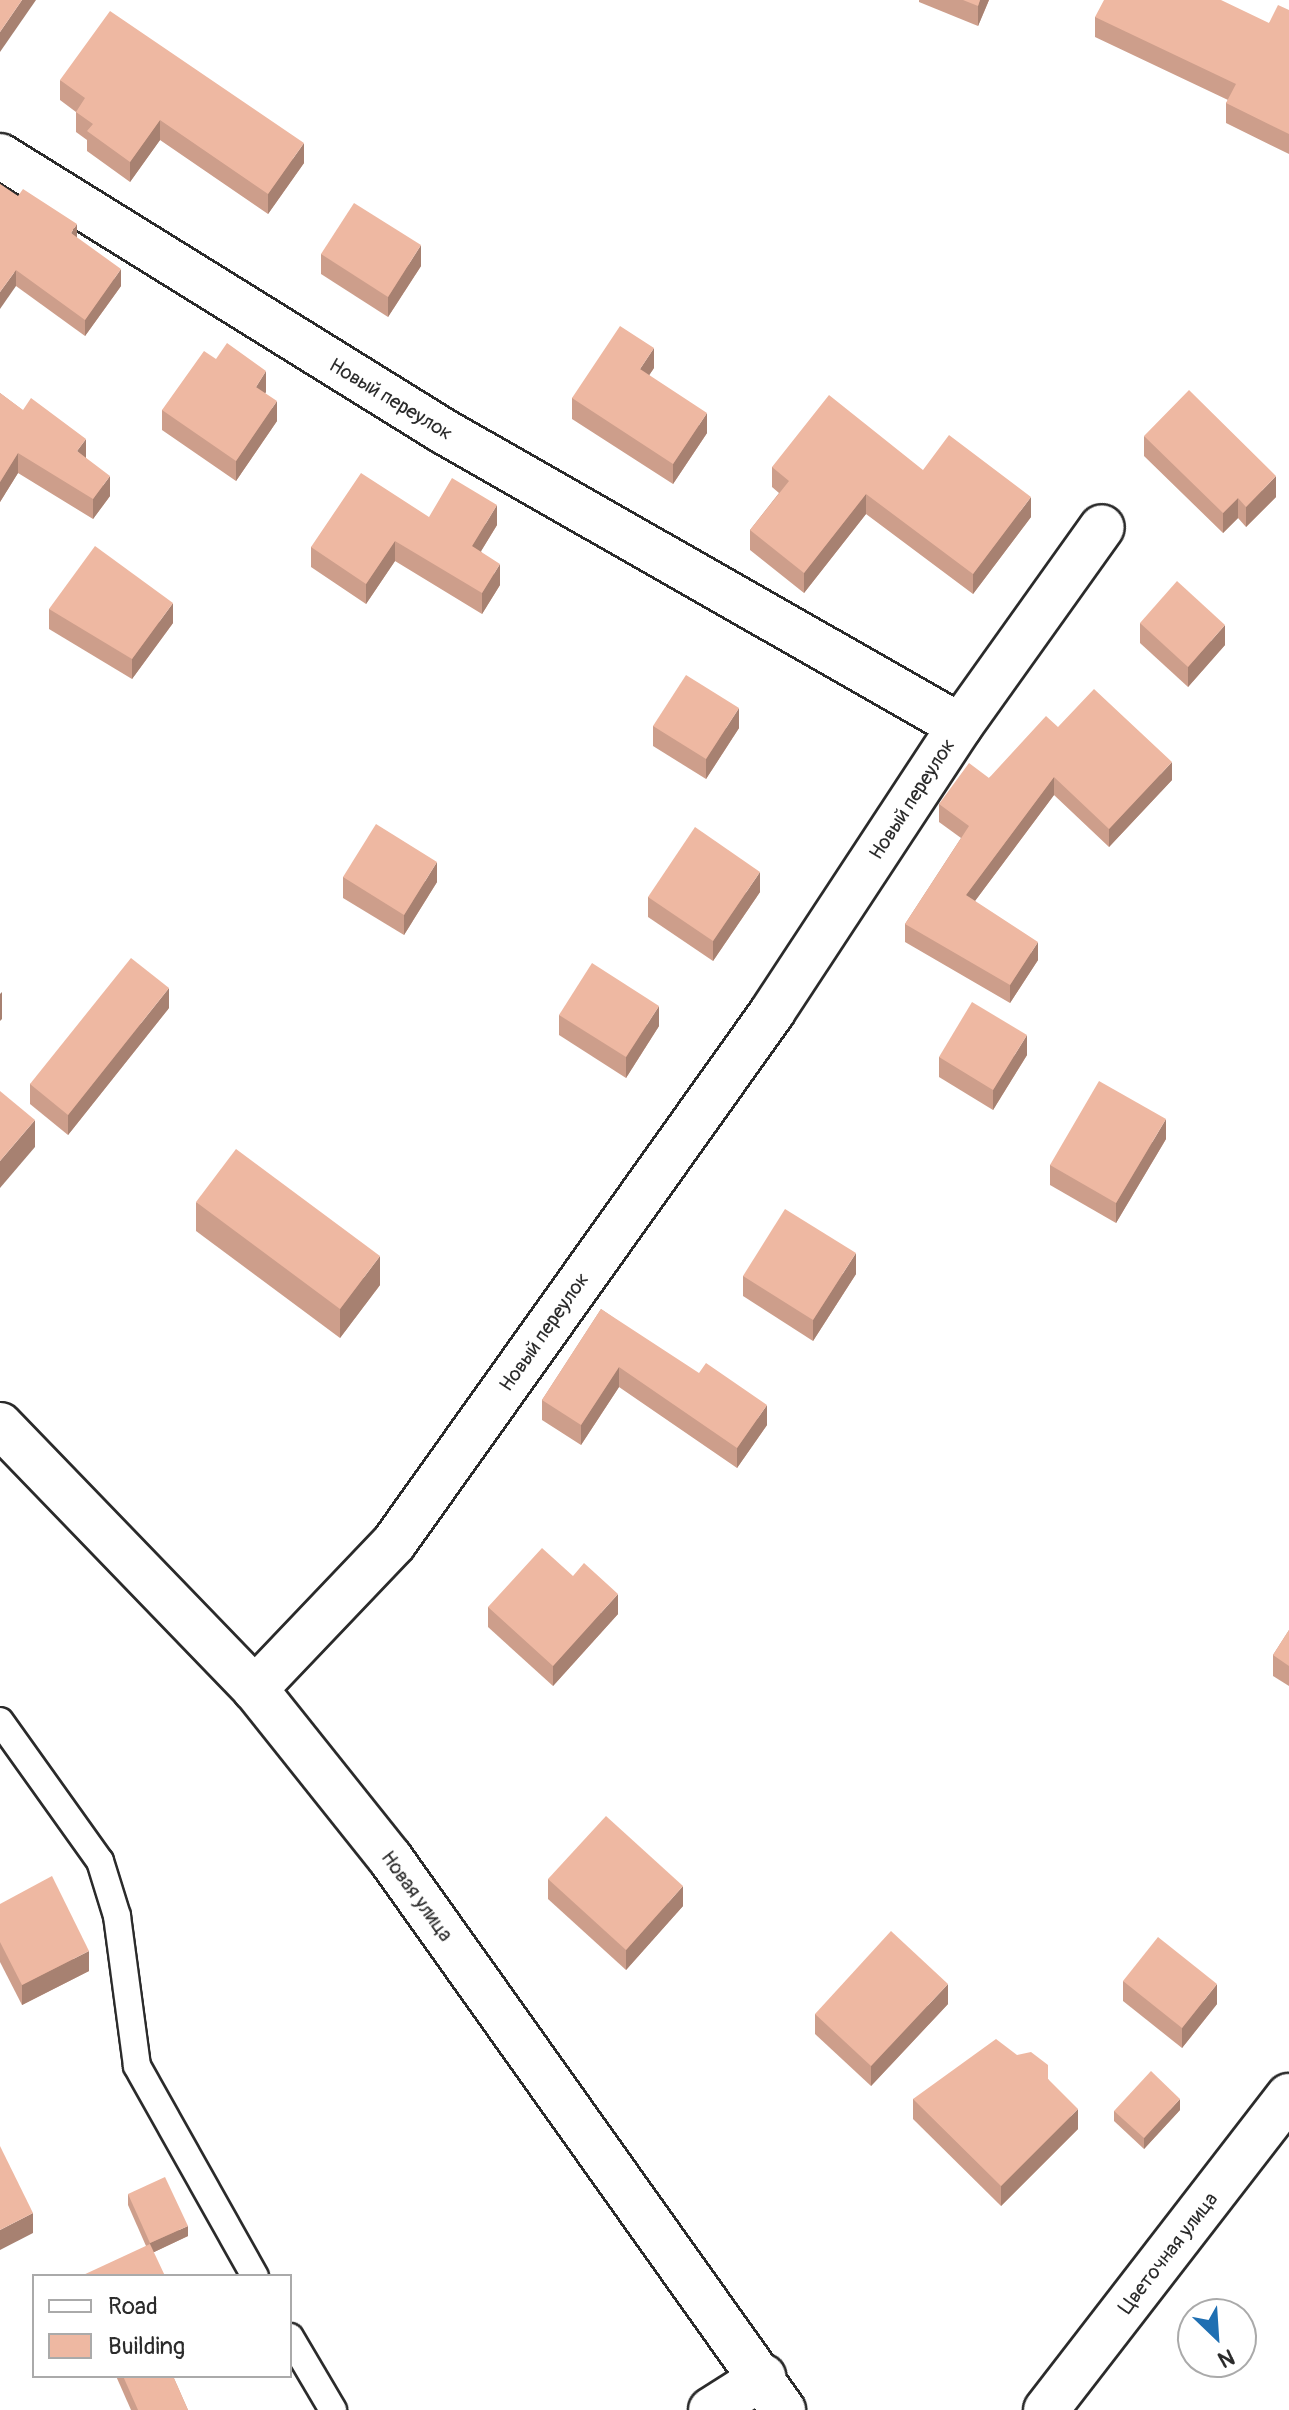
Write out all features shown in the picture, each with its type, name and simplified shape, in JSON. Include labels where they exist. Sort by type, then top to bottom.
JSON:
[{"type":"street","name":"Новый переулок","points":[[0,156],[443,431],[960,726],[773,1011],[394,1543],[255,1689]]},
{"type":"street","points":[[960,726],[1102,527]]},
{"type":"street","name":"Новая улица","points":[[0,1426],[255,1689],[390,1858],[773,2394]]},
{"type":"street","name":"Цветочная улица","points":[[1046,2410],[1289,2096]]},
{"type":"street","points":[[711,2410],[773,2394]]},
{"type":"lane","points":[[0,1721],[100,1861],[117,1916],[137,2066],[254,2274]]},
{"type":"lane","points":[[292,2340],[333,2410]]},
{"type":"building","points":[[0,0],[22,0],[0,32]]},
{"type":"building","points":[[963,0],[980,0],[978,6]]},
{"type":"building","points":[[1104,0],[1221,0],[1269,23],[1278,5],[1289,10],[1289,134],[1226,103],[1236,84],[1095,17]]},
{"type":"building","points":[[110,11],[304,143],[268,194],[160,120],[130,162],[87,131],[93,124],[76,112],[85,98],[60,80]]},
{"type":"building","points":[[0,184],[18,196],[23,189],[77,224],[71,233],[121,269],[85,320],[16,270],[0,292]]},
{"type":"building","points":[[354,203],[421,245],[388,297],[321,254]]},
{"type":"building","points":[[620,326],[654,348],[640,369],[707,413],[673,464],[572,398]]},
{"type":"building","points":[[227,343],[266,371],[256,387],[277,401],[236,461],[162,410],[204,351],[216,359]]},
{"type":"building","points":[[1189,390],[1276,476],[1246,507],[1238,498],[1223,513],[1144,436]]},
{"type":"building","points":[[0,393],[23,410],[31,398],[86,439],[77,451],[110,476],[93,499],[18,453],[0,482]]},
{"type":"building","points":[[829,395],[923,470],[949,435],[1031,497],[973,574],[866,494],[804,573],[750,530],[789,481],[772,467]]},
{"type":"building","points":[[361,473],[429,517],[452,478],[497,505],[472,546],[500,564],[482,593],[395,541],[366,584],[311,547]]},
{"type":"building","points":[[95,546],[173,603],[132,659],[49,609]]},
{"type":"building","points":[[1177,581],[1225,625],[1188,667],[1140,623]]},
{"type":"building","points":[[686,675],[739,708],[706,759],[653,726]]},
{"type":"building","points":[[1094,689],[1172,762],[1109,829],[1054,777],[966,895],[1038,942],[1010,985],[905,924],[969,826],[939,804],[969,763],[989,778],[1046,716],[1058,727]]},
{"type":"building","points":[[376,824],[437,862],[404,915],[343,877]]},
{"type":"building","points":[[695,827],[760,872],[713,941],[648,897]]},
{"type":"building","points":[[131,958],[169,988],[68,1115],[30,1084]]},
{"type":"building","points":[[592,963],[659,1006],[626,1057],[559,1015]]},
{"type":"building","points":[[972,1002],[1027,1035],[993,1090],[939,1057]]},
{"type":"building","points":[[1099,1081],[1166,1119],[1116,1203],[1050,1165]]},
{"type":"building","points":[[0,1091],[35,1120],[0,1161]]},
{"type":"building","points":[[236,1149],[380,1256],[340,1309],[196,1202]]},
{"type":"building","points":[[785,1209],[856,1253],[813,1320],[743,1276]]},
{"type":"building","points":[[601,1309],[699,1373],[706,1363],[767,1405],[737,1448],[619,1367],[581,1425],[542,1400]]},
{"type":"building","points":[[542,1548],[573,1576],[584,1563],[618,1594],[553,1666],[488,1607]]},
{"type":"building","points":[[1289,1630],[1289,1666],[1273,1655]]},
{"type":"building","points":[[606,1816],[683,1886],[626,1950],[548,1879]]},
{"type":"building","points":[[52,1876],[89,1951],[22,1985],[0,1942],[0,1904]]},
{"type":"building","points":[[891,1931],[948,1984],[871,2066],[815,2014]]},
{"type":"building","points":[[1158,1937],[1217,1984],[1182,2028],[1123,1981]]},
{"type":"building","points":[[996,2039],[1017,2055],[1031,2052],[1048,2065],[1048,2079],[1078,2109],[1001,2186],[913,2099]]},
{"type":"building","points":[[1151,2071],[1180,2099],[1144,2138],[1114,2111]]},
{"type":"building","points":[[0,2146],[33,2213],[0,2230]]},
{"type":"building","points":[[165,2177],[188,2226],[150,2243],[128,2194]]},
{"type":"building","points":[[150,2244],[164,2274],[85,2274]]},
{"type":"building","points":[[124,2378],[174,2378],[188,2410],[138,2410]]}]
